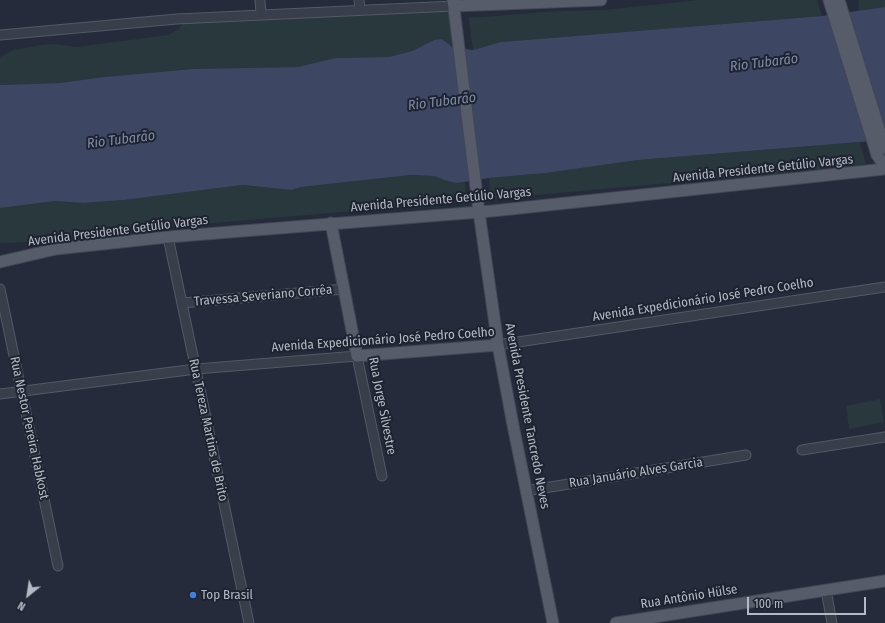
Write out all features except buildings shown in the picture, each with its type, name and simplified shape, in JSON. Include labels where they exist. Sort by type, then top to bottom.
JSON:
[{"type":"main road","points":[[453,3],[601,0]]},
{"type":"main road","points":[[829,0],[881,151]]},
{"type":"main road","points":[[839,0],[885,166]]},
{"type":"main road","name":"Avenida Presidente Tancredo Neves","points":[[453,3],[478,206],[498,345],[553,623]]},
{"type":"main road","name":"Avenida Presidente Getúlio Vargas","points":[[0,262],[56,249],[168,237],[331,223],[478,206],[885,169]]},
{"type":"main road","name":"Rua Jorge Silvestre","points":[[331,223],[357,356]]},
{"type":"main road","name":"Avenida Expedicionário José Pedro Coelho","points":[[357,356],[498,345]]},
{"type":"main road","name":"Rua Antônio Hülse","points":[[616,623],[885,581]]},
{"type":"street","points":[[260,0],[261,14]]},
{"type":"street","points":[[359,0],[360,10]]},
{"type":"street","points":[[0,35],[169,19],[360,10],[453,3]]},
{"type":"street","name":"Rua Tereza Martins de Brito","points":[[168,237],[249,623]]},
{"type":"street","name":"Avenida Expedicionário José Pedro Coelho","points":[[498,345],[885,287]]},
{"type":"street","name":"Rua Nestor Pereira Habkost","points":[[0,289],[58,566]]},
{"type":"street","name":"Travessa Severiano Corrêa","points":[[182,302],[344,289]]},
{"type":"street","name":"Avenida Expedicionário José Pedro Coelho","points":[[0,394],[196,369],[357,356]]},
{"type":"street","name":"Rua Jorge Silvestre","points":[[357,356],[382,476]]},
{"type":"street","points":[[802,450],[885,438]]},
{"type":"street","name":"Rua Januário Alves Garcia","points":[[526,491],[746,456]]},
{"type":"street","points":[[826,590],[832,623]]},
{"type":"shaded area","points":[[699,0],[817,0],[822,16],[501,42],[473,50],[469,18],[560,11],[603,10]]},
{"type":"shaded area","points":[[858,0],[885,0],[885,7],[859,11]]},
{"type":"shaded area","points":[[446,11],[449,13],[452,47],[434,40],[412,51],[389,57],[335,58],[298,67],[191,69],[104,77],[59,83],[0,85],[0,57],[14,50],[41,45],[54,44],[77,47],[168,35],[179,29],[183,23],[261,17]]},
{"type":"shaded area","points":[[860,142],[866,164],[758,176],[490,199],[489,178],[546,173],[638,160]]},
{"type":"shaded area","points":[[411,175],[434,176],[456,183],[465,182],[466,195],[461,202],[154,228],[32,242],[0,243],[0,208],[55,201],[83,203],[124,200],[243,185],[291,190],[301,187]]},
{"type":"shaded area","points":[[880,399],[884,422],[849,429],[846,406]]},
{"type":"water","name":"Rio Tubarão","points":[[885,7],[885,140],[638,160],[546,173],[489,178],[456,183],[434,176],[411,175],[301,187],[291,190],[243,185],[124,200],[83,203],[55,201],[0,208],[0,85],[59,83],[104,77],[192,69],[298,67],[335,58],[389,57],[412,51],[434,40],[442,39],[452,47],[473,50],[501,42],[822,16]]},
{"type":"place","name":"Top Brasil","points":[[193,595]]}]
